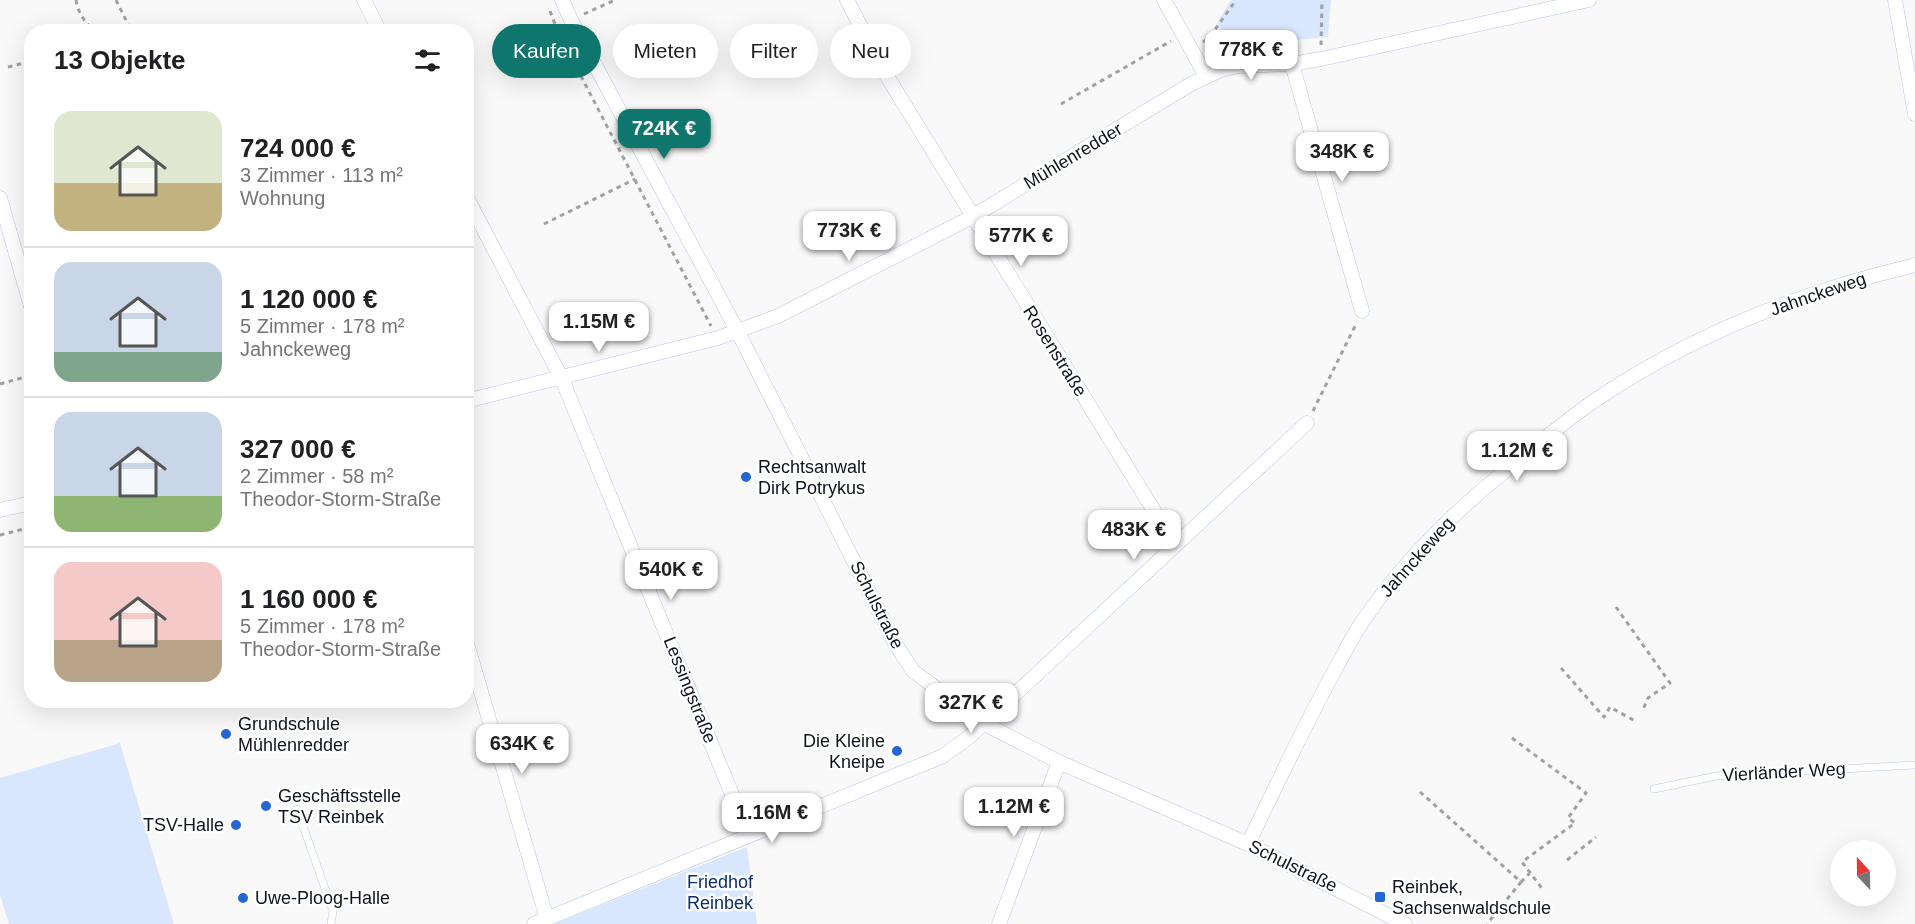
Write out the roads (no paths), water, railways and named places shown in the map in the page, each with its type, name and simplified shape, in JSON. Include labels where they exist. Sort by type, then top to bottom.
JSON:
[{"type":"street","points":[[364,0],[376,24]]},
{"type":"street","name":"Schulstraße","points":[[562,0],[738,332],[896,645],[913,671],[983,723],[1059,762],[1248,844],[1405,924]]},
{"type":"street","name":"Rosenstraße","points":[[847,0],[885,73],[1175,545]]},
{"type":"street","points":[[1164,0],[1206,76]]},
{"type":"street","name":"Mühlenredder","points":[[474,399],[562,379],[718,338],[778,316],[972,217],[1206,76],[1238,66],[1292,64],[1321,59],[1589,0]]},
{"type":"street","points":[[1895,0],[1915,114]]},
{"type":"street","points":[[1292,64],[1362,311]]},
{"type":"street","points":[[0,198],[24,282]]},
{"type":"street","name":"Lessingstraße","points":[[474,211],[562,379],[749,836]]},
{"type":"street","name":"Jahnckeweg","points":[[1248,844],[1316,705],[1365,618],[1424,545],[1476,494],[1600,397],[1677,353],[1736,324],[1800,298],[1866,276],[1915,265]]},
{"type":"street","points":[[474,670],[540,921],[934,761],[960,744],[1307,423]]},
{"type":"street","points":[[0,510],[24,505]]},
{"type":"street","points":[[999,924],[1059,762]]},
{"type":"lane","name":"Vierländer Weg","points":[[1654,789],[1716,776],[1915,765]]},
{"type":"lane","points":[[297,809],[333,911],[331,924]]},
{"type":"place","name":"Rechtsanwalt Dirk Potrykus","points":[[746,477]]},
{"type":"place","name":"Grundschule Mühlenredder","points":[[226,734]]},
{"type":"place","name":"Die Kleine Kneipe","points":[[897,751]]},
{"type":"place","name":"Geschäftsstelle TSV Reinbek","points":[[266,806]]},
{"type":"place","name":"TSV-Halle","points":[[236,825]]},
{"type":"place","name":"Reinbek, Sachsenwaldschule","points":[[1380,897]]},
{"type":"place","name":"Uwe-Ploog-Halle","points":[[243,898]]},
{"type":"park label","name":"Friedhof Reinbek","points":[[720,892]]}]
